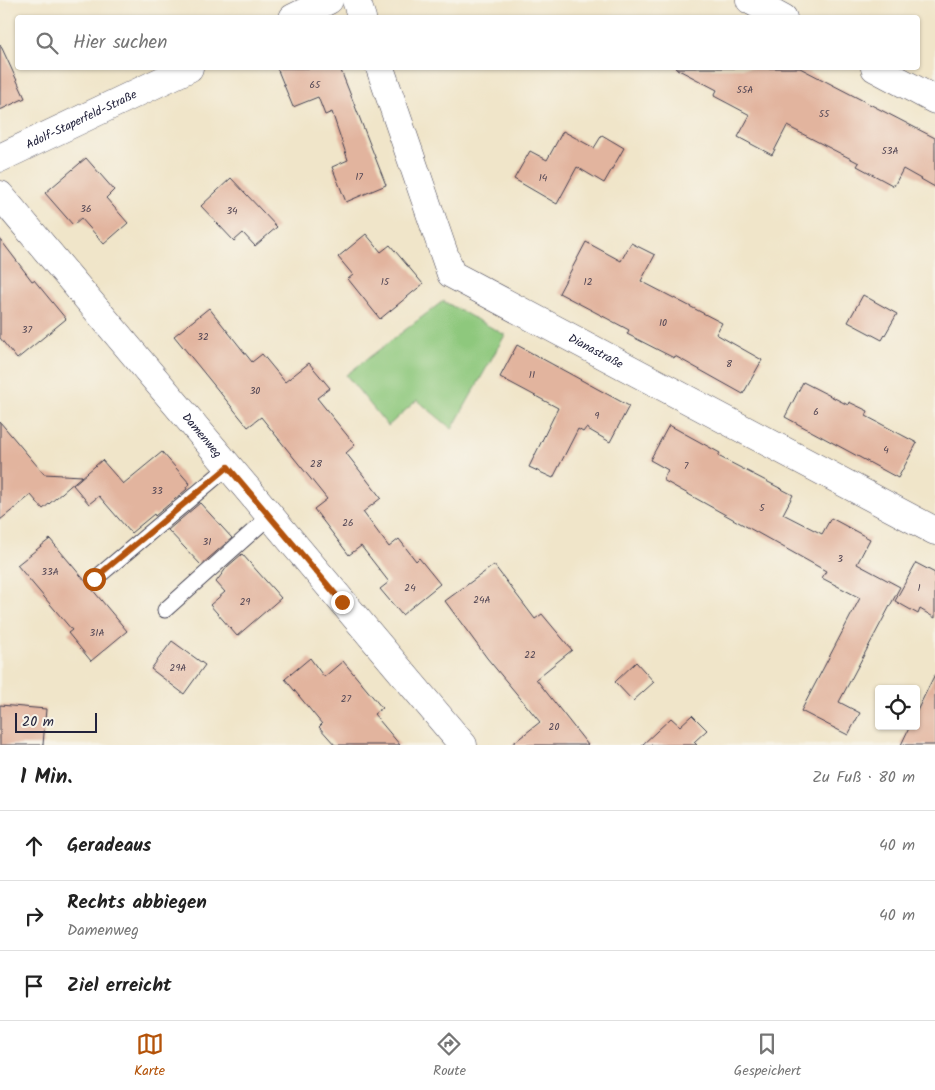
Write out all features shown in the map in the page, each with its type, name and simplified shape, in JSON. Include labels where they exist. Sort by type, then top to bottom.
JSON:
[{"type":"street","points":[[299,15],[329,0]]},
{"type":"street","points":[[356,0],[361,15]]},
{"type":"street","points":[[750,0],[778,15]]},
{"type":"street","name":"Adolf-Staperfeld-Straße","points":[[0,158],[185,70]]},
{"type":"street","name":"Dianastraße","points":[[381,70],[451,274],[935,531]]},
{"type":"street","points":[[879,70],[935,100]]},
{"type":"street","name":"Damenweg","points":[[0,194],[463,745]]},
{"type":"lane","points":[[94,579],[228,467]]},
{"type":"lane","points":[[165,610],[270,516]]},
{"type":"green space","points":[[443,301],[505,335],[452,429],[417,400],[388,426],[346,375]]},
{"type":"building","points":[[0,44],[25,98],[0,110]]},
{"type":"building","points":[[278,70],[341,70],[386,185],[346,202],[332,167],[348,160],[332,112],[325,115],[318,97],[293,107]]},
{"type":"building","points":[[679,70],[804,70],[935,138],[935,187],[903,169],[894,186],[857,166],[859,163],[787,126],[772,155],[738,137],[750,115],[714,96],[717,90]]},
{"type":"building","points":[[563,131],[594,148],[602,135],[624,148],[604,183],[577,167],[557,204],[514,179],[530,151],[547,160]]},
{"type":"building","points":[[86,158],[114,190],[106,198],[128,223],[104,244],[81,218],[73,225],[45,193]]},
{"type":"building","points":[[231,178],[277,227],[255,246],[243,233],[234,241],[201,206]]},
{"type":"building","points":[[366,234],[381,252],[390,245],[423,284],[380,319],[348,279],[353,275],[338,257]]},
{"type":"building","points":[[0,239],[32,281],[34,280],[66,319],[17,359],[0,338]]},
{"type":"building","points":[[586,242],[621,261],[631,243],[655,255],[641,281],[722,323],[716,334],[762,360],[743,394],[675,356],[674,358],[627,334],[629,330],[559,293]]},
{"type":"building","points":[[863,295],[897,314],[882,340],[848,322]]},
{"type":"building","points":[[209,308],[252,362],[262,354],[285,382],[309,363],[330,388],[317,398],[355,445],[346,453],[381,498],[363,512],[389,547],[399,539],[416,561],[419,558],[440,584],[402,615],[380,589],[389,582],[361,546],[349,555],[314,509],[327,499],[261,417],[248,427],[174,336]]},
{"type":"building","points":[[517,345],[629,406],[610,442],[586,428],[583,432],[578,429],[553,478],[529,467],[558,408],[500,377]]},
{"type":"building","points":[[803,382],[848,405],[849,402],[868,411],[866,416],[917,443],[898,478],[785,417]]},
{"type":"building","points":[[0,422],[44,474],[82,476],[43,509],[31,495],[0,520]]},
{"type":"building","points":[[669,425],[720,453],[718,456],[793,495],[783,514],[822,534],[831,518],[870,539],[857,564],[900,587],[839,702],[860,713],[848,735],[801,711],[860,598],[822,578],[826,571],[663,480],[668,470],[650,460]]},
{"type":"building","points":[[162,452],[190,484],[186,487],[187,489],[155,516],[154,514],[131,533],[99,496],[89,504],[73,485],[102,460],[123,484]]},
{"type":"building","points":[[200,503],[232,538],[201,565],[168,530]]},
{"type":"building","points":[[50,539],[127,631],[91,661],[68,633],[72,630],[17,565]]},
{"type":"building","points":[[242,554],[281,598],[237,636],[210,605],[225,592],[216,582],[227,567]]},
{"type":"building","points":[[916,563],[935,573],[935,618],[920,609],[918,614],[895,601]]},
{"type":"building","points":[[494,565],[535,619],[542,614],[572,650],[536,679],[588,745],[511,745],[540,722],[487,658],[445,601]]},
{"type":"building","points":[[172,641],[205,665],[184,694],[151,669]]},
{"type":"building","points":[[310,658],[324,677],[343,661],[382,708],[374,714],[400,745],[335,745],[319,727],[322,724],[285,679]]},
{"type":"building","points":[[636,662],[654,682],[633,701],[615,682]]},
{"type":"building","points":[[935,674],[935,745],[901,745],[908,730],[920,730],[920,705]]},
{"type":"building","points":[[0,705],[46,709],[43,745],[0,745]]},
{"type":"building","points":[[692,715],[707,730],[694,742],[697,745],[642,745],[671,718],[680,726]]},
{"type":"route","points":[[94,579],[228,467],[342,602]]}]
